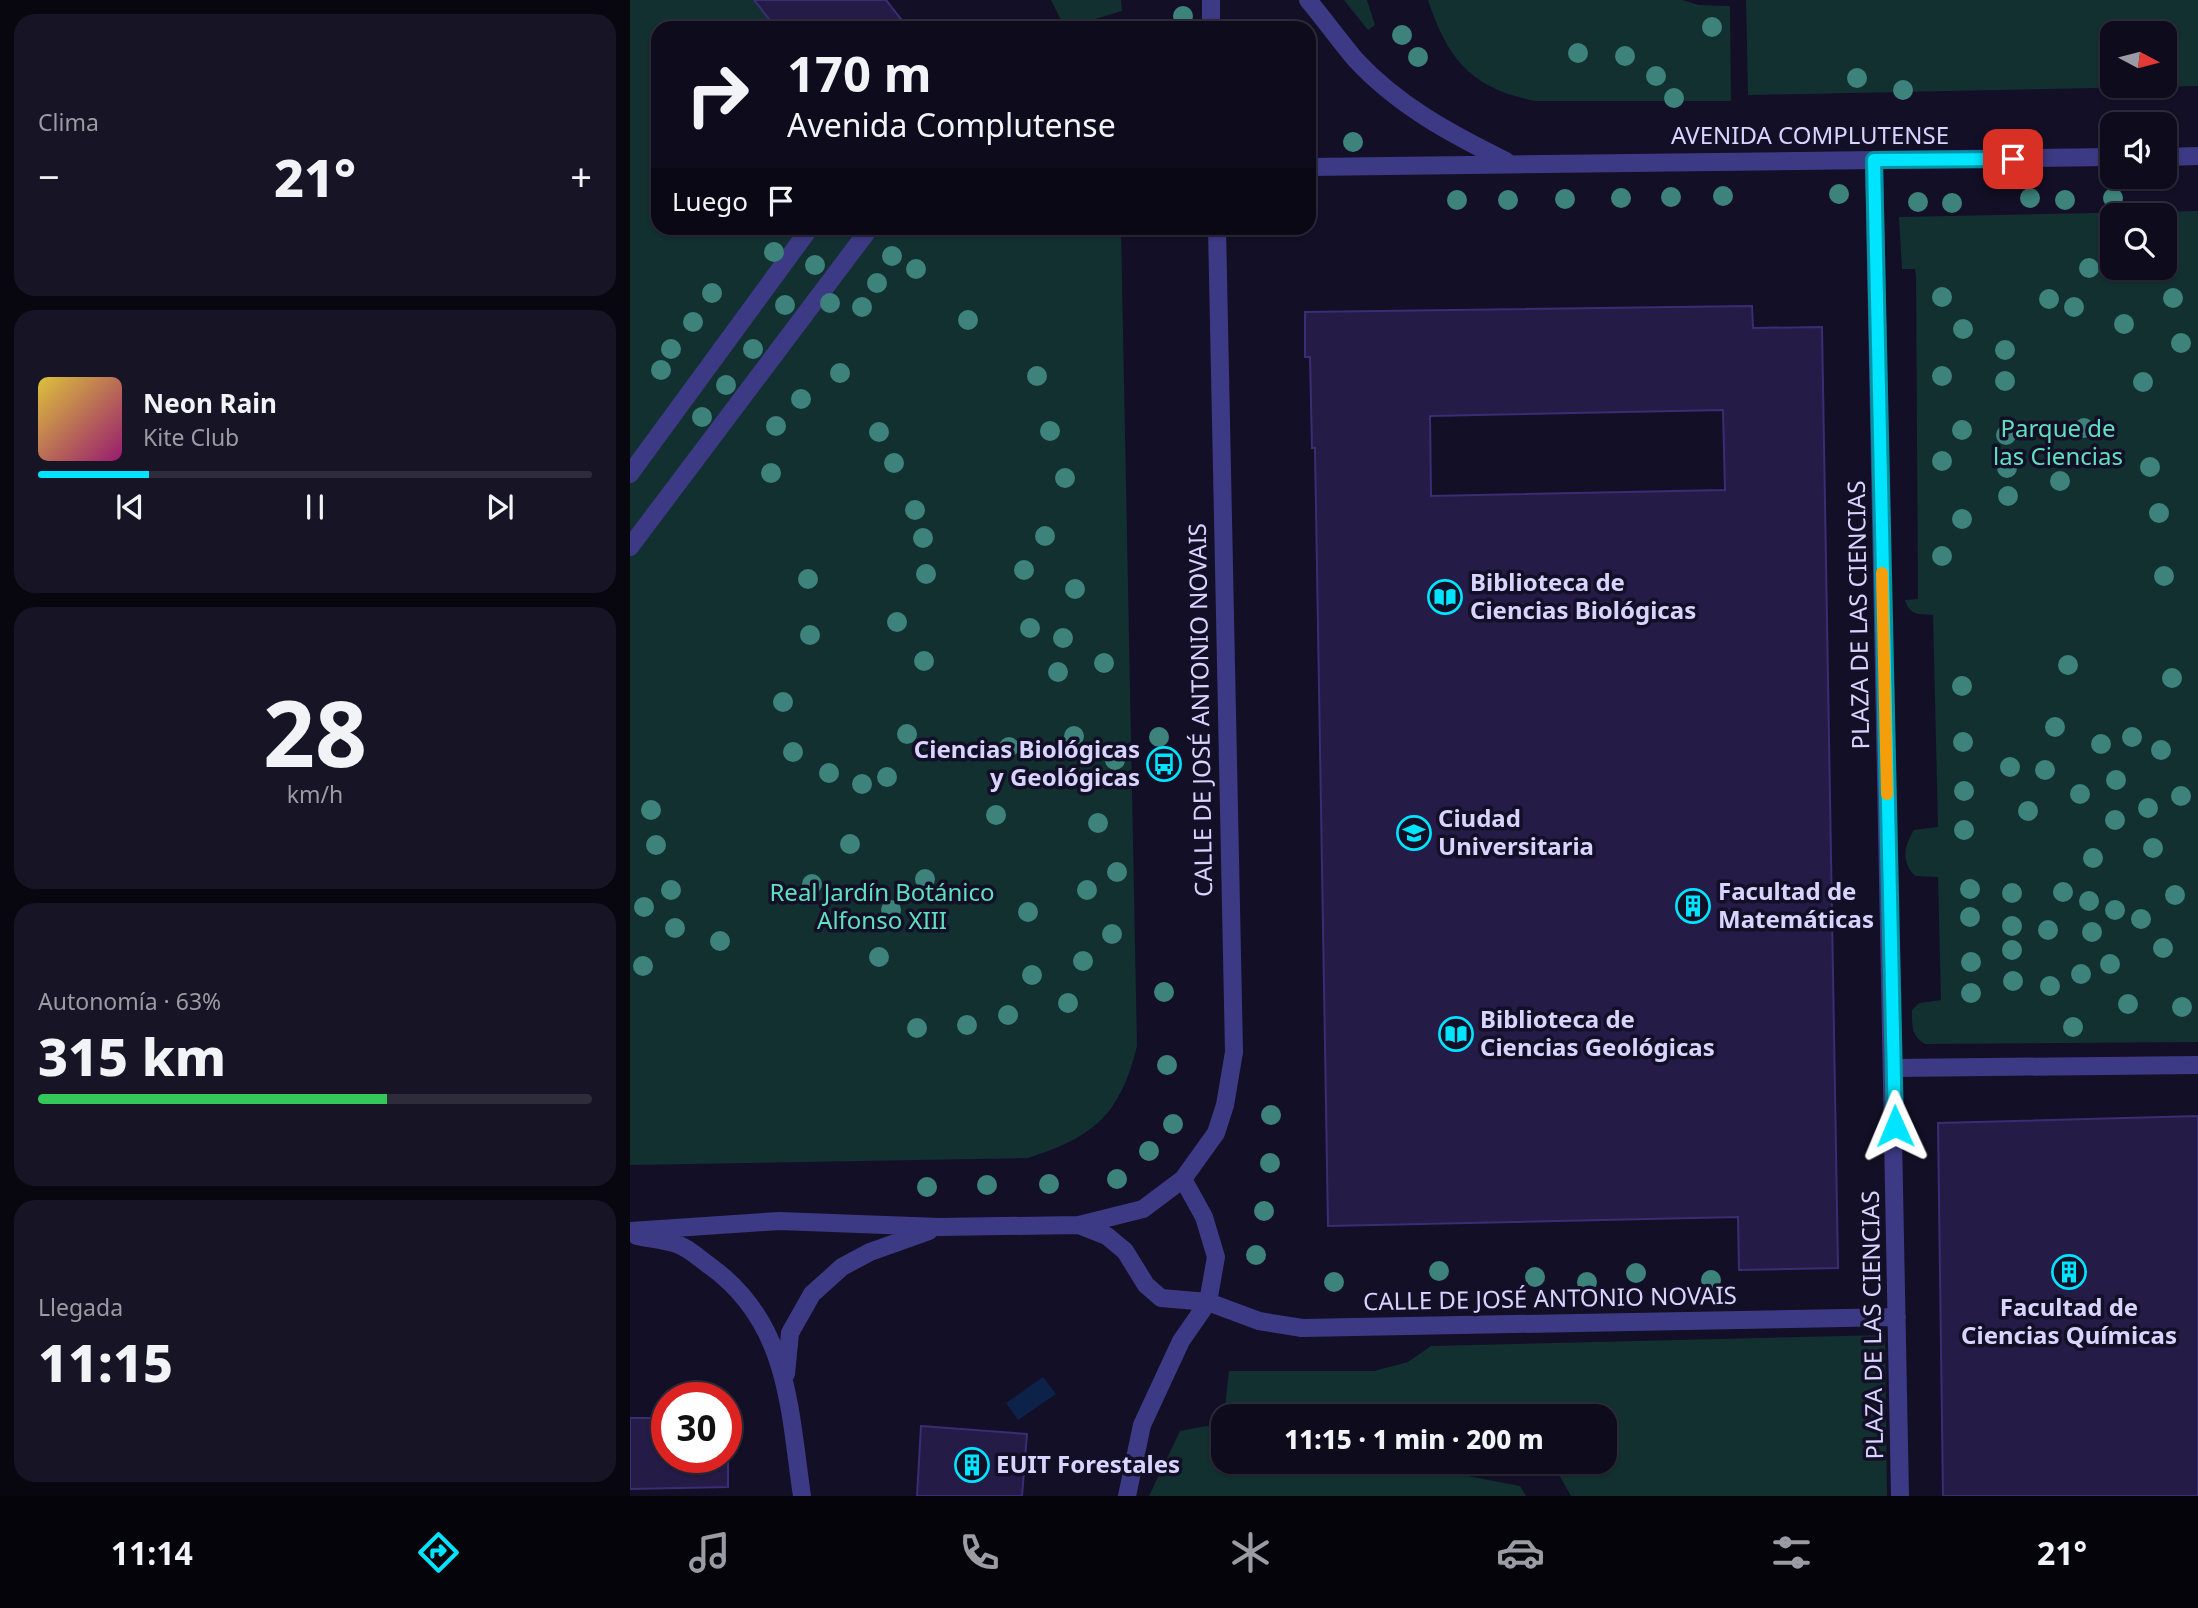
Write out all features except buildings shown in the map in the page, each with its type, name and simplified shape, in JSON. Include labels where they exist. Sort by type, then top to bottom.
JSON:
[{"type":"street","points":[[1211,0],[1211,21]]},
{"type":"street","name":"AVENIDA COMPLUTENSE","points":[[1308,0],[1356,59],[1396,97],[1444,130],[1508,162]]},
{"type":"street","points":[[2177,157],[2198,156]]},
{"type":"street","name":"AVENIDA COMPLUTENSE","points":[[1316,167],[1508,162],[2100,158]]},
{"type":"street","name":"PLAZA DE LAS CIENCIAS","points":[[1874,160],[1894,1068],[1900,1496]]},
{"type":"street","points":[[630,474],[805,235]]},
{"type":"street","points":[[630,547],[865,235]]},
{"type":"street","name":"CALLE DE JOSÉ ANTONIO NOVAIS","points":[[630,1233],[779,1222],[939,1227],[1079,1225],[1143,1209],[1183,1180],[1216,1133],[1225,1105],[1234,1052],[1217,235]]},
{"type":"street","points":[[1894,1068],[2198,1065]]},
{"type":"street","points":[[1127,1496],[1142,1425],[1181,1341],[1208,1301],[1216,1257],[1204,1217],[1183,1180]]},
{"type":"street","name":"CALLE DE JOSÉ ANTONIO NOVAIS","points":[[1079,1225],[1107,1236],[1125,1251],[1146,1285],[1161,1298],[1208,1301],[1259,1321],[1302,1328],[1896,1317]]},
{"type":"street","points":[[785,1384],[790,1333],[812,1294],[842,1267],[870,1252],[939,1227]]},
{"type":"street","points":[[630,1233],[680,1245],[724,1276],[753,1307],[774,1343],[785,1384],[802,1496]]},
{"type":"green space","name":"Real Jardín Botánico Alfonso XIII","points":[[630,0],[886,0],[902,21],[651,21],[651,235],[1121,235],[1137,1046],[1122,1090],[1101,1120],[1070,1141],[1028,1158],[630,1165]]},
{"type":"green space","points":[[1051,0],[1121,0],[1122,11],[1088,21],[1062,21]]},
{"type":"green space","points":[[1344,0],[1367,0],[1375,25],[1368,30]]},
{"type":"green space","points":[[1428,0],[1682,0],[1699,5],[1730,6],[1731,101],[1535,101],[1513,95],[1478,79],[1465,68],[1444,39]]},
{"type":"green space","points":[[1746,0],[2198,0],[2198,86],[2177,86],[2177,21],[2100,21],[2100,88],[1748,95]]},
{"type":"green space","name":"Parque de las Ciencias","points":[[2177,211],[2198,211],[2198,1042],[1925,1044],[1913,1030],[1912,1010],[1919,1003],[1941,1000],[1938,877],[1915,876],[1905,854],[1914,830],[1938,827],[1933,615],[1912,612],[1905,600],[1918,599],[1916,277],[1915,269],[1902,269],[1899,217],[2100,213],[2100,280],[2177,280]]},
{"type":"green space","points":[[1885,1335],[1887,1496],[1571,1496],[1559,1474],[1617,1474],[1617,1404],[1225,1404],[1229,1371],[1374,1371],[1408,1362],[1431,1346]]},
{"type":"green space","points":[[1211,1427],[1211,1474],[1458,1474],[1520,1486],[1526,1496],[1149,1496],[1180,1431]]},
{"type":"water","points":[[1043,1377],[1056,1394],[1018,1420],[1006,1403]]},
{"type":"slow traffic","points":[[1882,573],[1887,794]]},
{"type":"place","name":"Biblioteca de Ciencias Biológicas","points":[[1445,597]]},
{"type":"place","name":"Ciencias Biológicas y Geológicas","points":[[1164,764]]},
{"type":"place","name":"Ciudad Universitaria","points":[[1414,833]]},
{"type":"place","name":"Facultad de Matemáticas","points":[[1693,906]]},
{"type":"place","name":"Biblioteca de Ciencias Geológicas","points":[[1456,1034]]},
{"type":"place","name":"Facultad de Ciencias Químicas","points":[[2069,1272]]},
{"type":"place","name":"EUIT Forestales","points":[[972,1465]]},
{"type":"route","points":[[1895,1126],[1874,160],[2013,159]]}]
